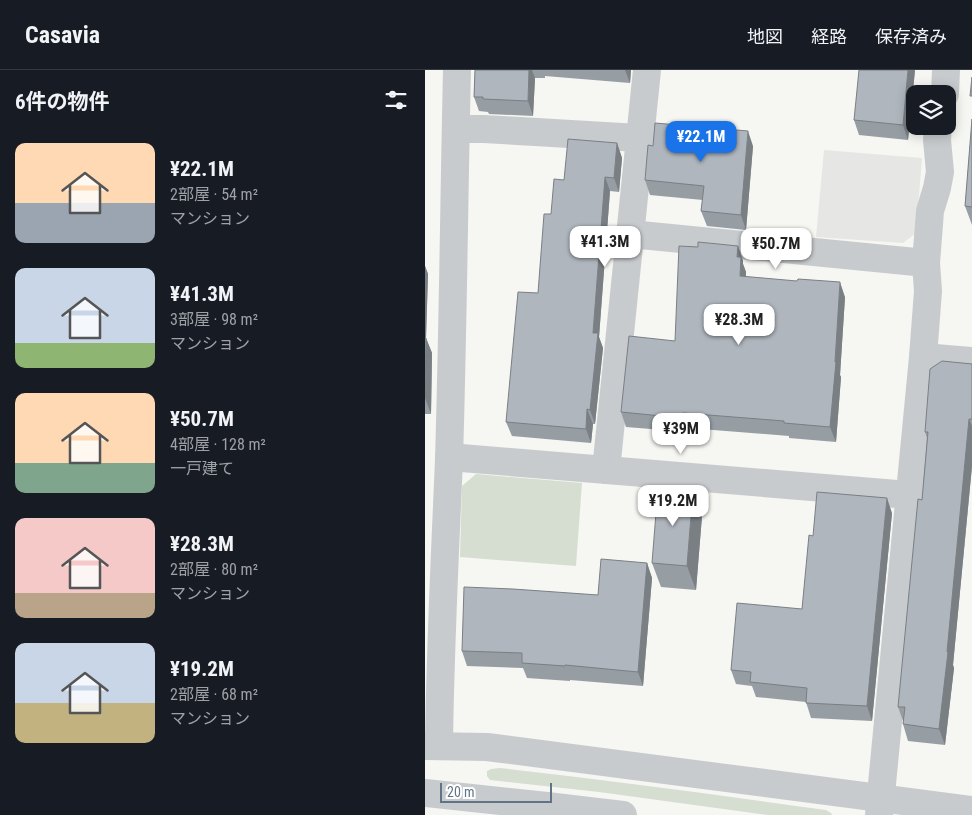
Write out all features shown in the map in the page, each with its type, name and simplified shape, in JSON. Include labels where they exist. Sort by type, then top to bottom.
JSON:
[{"type":"street","points":[[457,70],[449,458],[440,674],[432,746],[487,747],[529,752],[880,807],[972,810]]},
{"type":"street","points":[[606,470],[647,70]]},
{"type":"street","points":[[945,85],[946,70]]},
{"type":"street","points":[[456,129],[639,138]]},
{"type":"street","points":[[880,807],[923,357],[928,291],[926,263],[930,210],[940,172],[937,135]]},
{"type":"street","points":[[630,234],[926,263]]},
{"type":"street","points":[[923,357],[972,361]]},
{"type":"street","points":[[449,458],[909,495]]},
{"type":"street","points":[[436,801],[623,815]]},
{"type":"shaded area","points":[[824,150],[922,158],[916,233],[903,243],[816,237]]},
{"type":"shaded area","points":[[476,474],[582,483],[576,566],[460,557],[462,486]]},
{"type":"shaded area","points":[[500,768],[826,810],[832,815],[768,815],[599,792],[490,780],[487,776],[487,771]]},
{"type":"building","points":[[475,70],[529,70],[528,101],[474,97]]},
{"type":"building","points":[[859,70],[908,70],[903,125],[854,120]]},
{"type":"building","points":[[972,77],[972,96],[970,96]]},
{"type":"building","points":[[972,119],[972,207],[965,206]]},
{"type":"building","points":[[655,123],[748,131],[741,215],[701,211],[704,186],[645,180],[648,145],[653,146]]},
{"type":"building","points":[[568,139],[617,143],[614,178],[605,177],[593,333],[598,333],[590,410],[587,409],[586,429],[506,422],[518,292],[538,293],[544,214],[551,214],[554,179],[564,180]]},
{"type":"building","points":[[698,242],[738,246],[737,257],[741,257],[740,276],[797,281],[798,279],[840,282],[836,362],[830,427],[784,423],[784,421],[683,413],[682,418],[621,412],[629,336],[675,341],[679,246],[698,247]]},
{"type":"building","points":[[425,338],[426,338],[425,398]]},
{"type":"building","points":[[942,361],[972,364],[972,419],[969,419],[948,652],[939,729],[903,724],[905,707],[898,707],[918,499],[922,500],[928,432],[925,432],[930,369]]},
{"type":"building","points":[[658,488],[693,491],[687,566],[652,563]]},
{"type":"building","points":[[817,492],[887,498],[867,706],[806,703],[807,688],[750,682],[751,672],[731,670],[737,603],[802,609],[809,535],[813,536]]},
{"type":"building","points":[[601,559],[647,563],[638,672],[522,663],[522,653],[462,651],[464,587],[598,595]]}]
